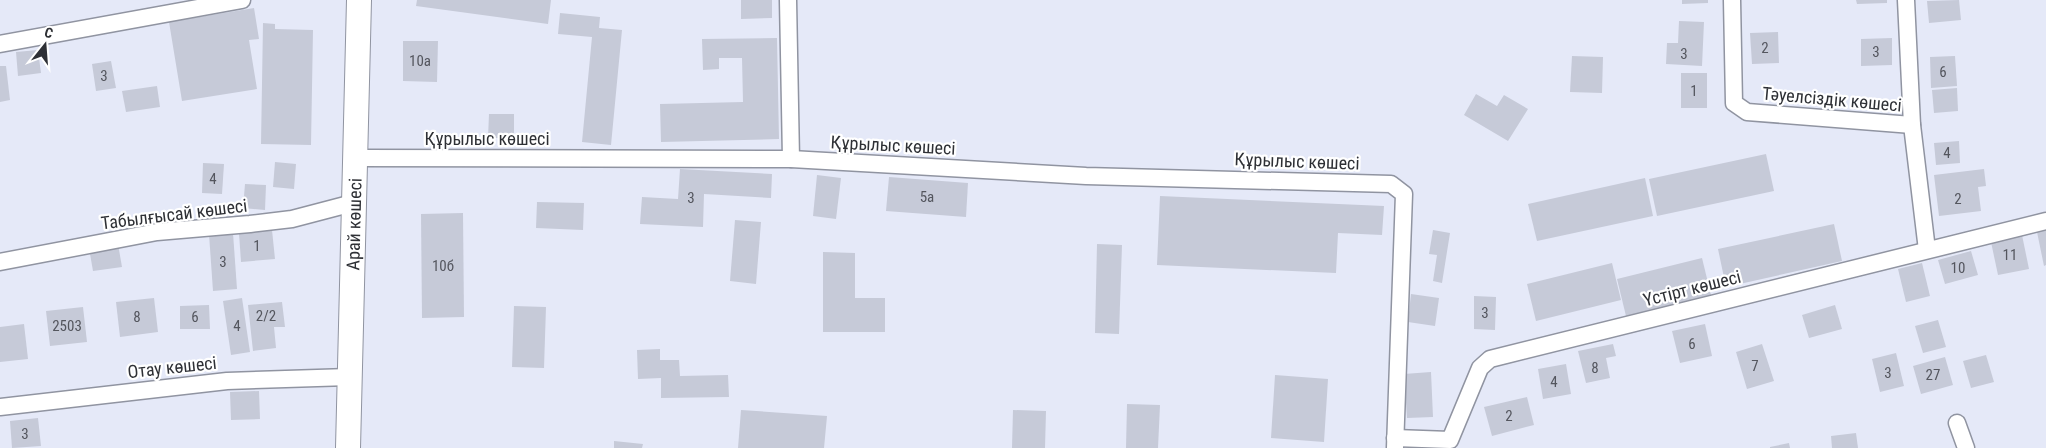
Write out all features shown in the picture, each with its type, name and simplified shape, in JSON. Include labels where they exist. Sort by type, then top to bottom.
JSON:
[{"type":"main road","name":"Арай көшесі","points":[[348,448],[353,203],[357,158],[359,0]]},
{"type":"street","points":[[0,44],[242,0]]},
{"type":"street","points":[[788,0],[791,159]]},
{"type":"street","name":"Тәуелсіздік көшесі","points":[[1732,0],[1734,103],[1747,112],[1912,125]]},
{"type":"street","points":[[1906,0],[1912,125],[1926,250]]},
{"type":"street","name":"Құрылыс көшесі","points":[[357,158],[791,159],[1086,176],[1391,184],[1404,194],[1395,443]]},
{"type":"street","name":"Табылғысай көшесі","points":[[0,262],[158,232],[292,219],[353,203]]},
{"type":"street","name":"Үстірт көшесі","points":[[1395,443],[1451,444],[1480,368],[1490,359],[2046,221]]},
{"type":"street","name":"Отау көшесі","points":[[0,407],[227,381],[349,377]]},
{"type":"street","points":[[1957,423],[1966,448]]},
{"type":"building","points":[[417,0],[551,0],[548,24],[416,6]]},
{"type":"building","points":[[741,0],[772,0],[772,18],[741,19]]},
{"type":"building","points":[[1682,0],[1708,0],[1708,3],[1682,4]]},
{"type":"building","points":[[1856,0],[1887,0],[1887,3],[1857,4]]},
{"type":"building","points":[[1959,0],[1961,20],[1929,23],[1927,1]]},
{"type":"building","points":[[254,8],[259,39],[249,40],[257,89],[182,101],[169,22]]},
{"type":"building","points":[[560,13],[600,17],[599,28],[622,30],[611,145],[582,142],[592,37],[558,34]]},
{"type":"building","points":[[1679,21],[1704,22],[1702,66],[1666,64],[1667,43],[1678,43]]},
{"type":"building","points":[[263,23],[275,24],[275,29],[313,30],[311,145],[261,144]]},
{"type":"building","points":[[1778,32],[1779,63],[1752,64],[1750,33]]},
{"type":"building","points":[[777,38],[779,139],[661,142],[660,104],[743,102],[742,58],[719,58],[719,69],[703,70],[702,39]]},
{"type":"building","points":[[1892,38],[1892,65],[1861,66],[1861,39]]},
{"type":"building","points":[[403,41],[438,41],[437,82],[403,81]]},
{"type":"building","points":[[38,50],[41,73],[18,76],[16,52]]},
{"type":"building","points":[[1572,56],[1603,57],[1602,93],[1570,92]]},
{"type":"building","points":[[1955,56],[1957,86],[1931,88],[1930,57]]},
{"type":"building","points":[[111,61],[116,88],[96,91],[92,64]]},
{"type":"building","points":[[0,66],[6,66],[10,100],[0,102]]},
{"type":"building","points":[[1681,73],[1707,73],[1707,108],[1681,108]]},
{"type":"building","points":[[157,86],[160,107],[126,112],[122,91]]},
{"type":"building","points":[[1957,88],[1958,111],[1934,113],[1932,90]]},
{"type":"building","points":[[1476,94],[1497,106],[1504,95],[1528,109],[1508,141],[1464,115]]},
{"type":"building","points":[[489,114],[514,114],[514,138],[488,138]]},
{"type":"building","points":[[1959,141],[1960,163],[1936,165],[1934,143]]},
{"type":"building","points":[[1766,154],[1774,191],[1657,216],[1649,179]]},
{"type":"building","points":[[275,162],[296,164],[294,189],[273,187]]},
{"type":"building","points":[[203,163],[224,164],[222,194],[202,193]]},
{"type":"building","points":[[680,169],[772,174],[771,198],[704,194],[703,227],[640,224],[642,197],[678,199]]},
{"type":"building","points":[[1984,169],[1986,186],[1978,187],[1981,211],[1939,216],[1934,175]]},
{"type":"building","points":[[817,175],[841,178],[836,219],[813,216]]},
{"type":"building","points":[[889,177],[968,183],[966,217],[886,211]]},
{"type":"building","points":[[1645,178],[1653,216],[1537,241],[1528,204]]},
{"type":"building","points":[[245,184],[266,185],[265,210],[243,208]]},
{"type":"building","points":[[1160,196],[1384,206],[1382,235],[1338,233],[1336,273],[1157,265]]},
{"type":"building","points":[[537,202],[584,203],[583,230],[536,228]]},
{"type":"building","points":[[463,213],[464,317],[422,318],[421,214]]},
{"type":"building","points":[[735,220],[761,222],[756,284],[730,281]]},
{"type":"building","points":[[1834,224],[1842,261],[1726,287],[1718,249]]},
{"type":"building","points":[[272,230],[275,259],[241,262],[239,233]]},
{"type":"building","points":[[1433,230],[1450,233],[1442,283],[1433,281],[1437,255],[1429,254]]},
{"type":"building","points":[[2046,230],[2046,265],[2044,266],[2037,232]]},
{"type":"building","points":[[233,233],[237,289],[213,291],[209,234]]},
{"type":"building","points":[[2022,235],[2029,269],[1998,275],[1991,242]]},
{"type":"building","points":[[118,244],[122,267],[93,271],[89,248]]},
{"type":"building","points":[[1097,244],[1122,245],[1119,334],[1095,333]]},
{"type":"building","points":[[1971,251],[1978,275],[1945,284],[1938,260]]},
{"type":"building","points":[[823,252],[855,253],[855,298],[885,298],[885,332],[823,332]]},
{"type":"building","points":[[1702,258],[1711,295],[1626,316],[1617,279]]},
{"type":"building","points":[[1612,263],[1621,300],[1536,321],[1527,284]]},
{"type":"building","points":[[1922,263],[1930,296],[1906,302],[1898,269]]},
{"type":"building","points":[[1411,294],[1439,298],[1435,326],[1408,322]]},
{"type":"building","points":[[1474,296],[1496,297],[1495,330],[1474,329]]},
{"type":"building","points":[[154,298],[158,332],[120,337],[116,302]]},
{"type":"building","points":[[242,298],[250,352],[231,355],[223,301]]},
{"type":"building","points":[[282,302],[285,327],[274,327],[276,348],[253,351],[248,305]]},
{"type":"building","points":[[209,305],[210,329],[180,329],[180,306]]},
{"type":"building","points":[[1835,305],[1842,329],[1809,338],[1802,315]]},
{"type":"building","points":[[514,306],[546,307],[544,368],[512,367]]},
{"type":"building","points":[[83,307],[87,342],[50,346],[46,311]]},
{"type":"building","points":[[1938,320],[1946,347],[1923,353],[1915,326]]},
{"type":"building","points":[[24,324],[28,359],[0,362],[0,327]]},
{"type":"building","points":[[1705,324],[1712,356],[1680,363],[1672,331]]},
{"type":"building","points":[[1613,344],[1616,356],[1606,358],[1610,378],[1586,383],[1578,351]]},
{"type":"building","points":[[1762,344],[1774,381],[1747,389],[1736,352]]},
{"type":"building","points":[[660,349],[660,360],[679,360],[680,376],[728,375],[729,397],[661,398],[661,378],[638,379],[637,350]]},
{"type":"building","points":[[1896,353],[1904,386],[1880,392],[1872,359]]},
{"type":"building","points":[[1986,355],[1994,382],[1971,388],[1963,361]]},
{"type":"building","points":[[1945,357],[1953,385],[1921,394],[1913,366]]},
{"type":"building","points":[[1566,364],[1571,394],[1543,399],[1538,369]]},
{"type":"building","points":[[1431,372],[1433,417],[1407,418],[1404,374]]},
{"type":"building","points":[[1275,375],[1328,379],[1324,442],[1271,438]]},
{"type":"building","points":[[259,391],[260,419],[231,420],[230,392]]},
{"type":"building","points":[[1527,397],[1534,425],[1492,436],[1484,407]]},
{"type":"building","points":[[1127,404],[1160,405],[1158,448],[1126,448]]},
{"type":"building","points":[[741,410],[827,416],[824,448],[738,448]]},
{"type":"building","points":[[1013,410],[1046,411],[1045,448],[1012,448]]},
{"type":"building","points":[[38,418],[41,446],[12,448],[10,421]]},
{"type":"building","points":[[1856,433],[1858,448],[1832,448],[1831,436]]},
{"type":"building","points":[[614,441],[643,444],[642,448],[614,448]]},
{"type":"building","points":[[1789,443],[1790,448],[1770,448],[1770,447]]}]
